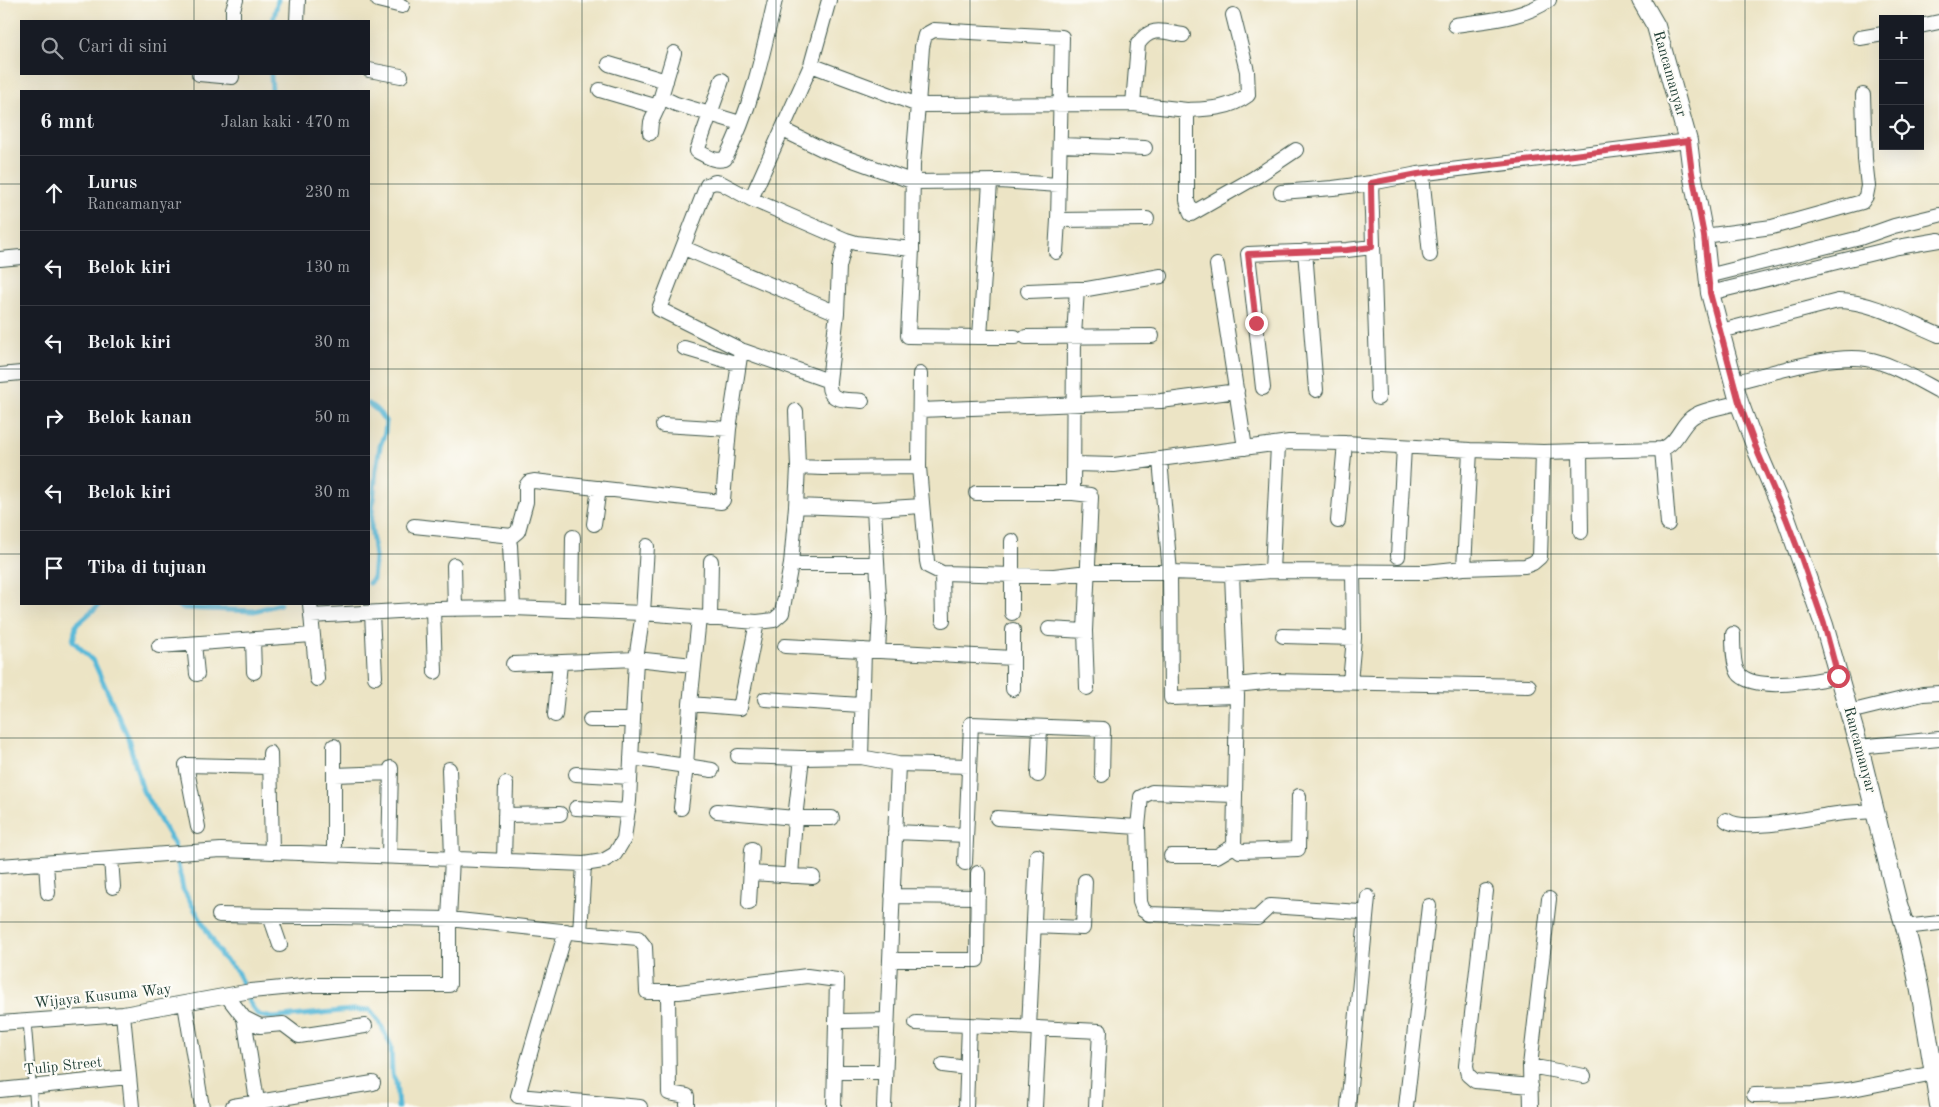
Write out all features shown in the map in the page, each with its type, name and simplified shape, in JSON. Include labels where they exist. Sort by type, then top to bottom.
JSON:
[{"type":"street","points":[[233,20],[233,9],[236,0]]},
{"type":"street","points":[[297,20],[296,9],[298,0]]},
{"type":"street","points":[[378,0],[402,6]]},
{"type":"street","points":[[722,80],[698,152],[712,159],[719,160],[725,159],[740,124],[761,63],[775,0]]},
{"type":"street","points":[[752,199],[811,65],[829,0]]},
{"type":"street","points":[[1455,25],[1512,16],[1540,6],[1549,0]]},
{"type":"street","name":"Rancamanyar","points":[[1641,0],[1656,26],[1688,141],[1704,236],[1709,284],[1739,402],[1802,560],[1824,624],[1859,748],[1905,926],[1936,1072],[1939,1105]]},
{"type":"street","points":[[811,65],[918,105],[1133,104],[1187,110],[1213,109],[1239,102],[1248,95],[1247,71],[1233,15]]},
{"type":"street","points":[[1924,25],[1939,22]]},
{"type":"street","points":[[1056,252],[1063,39],[1060,36],[934,30],[925,35],[922,47],[913,164],[914,182],[908,336],[1152,336]]},
{"type":"street","points":[[1133,104],[1138,44],[1143,36],[1154,31],[1183,36]]},
{"type":"street","points":[[1860,38],[1879,35]]},
{"type":"street","points":[[650,133],[651,122],[674,52]]},
{"type":"street","points":[[609,64],[666,81]]},
{"type":"street","points":[[370,70],[401,76]]},
{"type":"street","points":[[204,75],[232,81]]},
{"type":"street","points":[[600,90],[676,104],[740,124]]},
{"type":"street","points":[[1704,236],[1772,227],[1862,202],[1866,196],[1868,186],[1865,159],[1863,95]]},
{"type":"street","points":[[1187,110],[1187,200],[1191,214],[1254,178],[1296,150]]},
{"type":"street","points":[[783,130],[822,149],[914,182],[990,182],[1059,186]]},
{"type":"street","points":[[1281,192],[1333,188],[1422,174],[1688,141]]},
{"type":"street","points":[[1060,145],[1145,148]]},
{"type":"street","points":[[1422,174],[1430,255]]},
{"type":"street","points":[[829,381],[741,350],[659,309],[707,185],[715,182],[721,183],[752,199],[846,240],[856,243],[912,248]]},
{"type":"street","points":[[980,337],[990,182]]},
{"type":"street","points":[[1371,183],[1378,398]]},
{"type":"street","points":[[1709,284],[1894,226],[1939,215]]},
{"type":"street","points":[[1058,220],[1147,219]]},
{"type":"street","points":[[1894,226],[1898,247]]},
{"type":"street","points":[[846,240],[839,267],[837,313],[828,388],[835,398],[862,401]]},
{"type":"street","points":[[1709,284],[1939,240]]},
{"type":"street","points":[[1264,388],[1248,254],[1347,250],[1372,247]]},
{"type":"street","points":[[684,248],[837,313]]},
{"type":"street","points":[[1305,251],[1316,390]]},
{"type":"street","points":[[0,259],[20,257]]},
{"type":"street","points":[[1217,265],[1245,448]]},
{"type":"street","points":[[1028,291],[1087,289],[1160,276]]},
{"type":"street","points":[[1074,493],[1074,336],[1077,289]]},
{"type":"street","points":[[1720,331],[1838,301],[1852,301],[1939,335]]},
{"type":"street","points":[[684,348],[738,364]]},
{"type":"street","points":[[414,526],[512,536],[518,531],[526,502],[526,486],[529,482],[534,481],[721,502],[723,500],[729,429],[741,350]]},
{"type":"street","points":[[1734,382],[1831,359],[1866,358],[1904,373],[1939,391]]},
{"type":"street","points":[[0,374],[20,373]]},
{"type":"street","points":[[920,374],[919,467],[927,561],[928,566],[942,573],[1054,576],[1088,572],[1232,574],[1272,572],[1426,572],[1464,568],[1514,567],[1533,563],[1540,557],[1543,452]]},
{"type":"street","points":[[920,410],[1161,401],[1236,391]]},
{"type":"street","points":[[1074,464],[1114,465],[1278,445],[1289,442],[1543,452],[1662,449],[1672,444],[1691,418],[1698,414],[1739,402]]},
{"type":"street","points":[[317,679],[310,610],[372,613],[433,609],[513,608],[643,613],[757,622],[774,620],[782,614],[791,564],[798,467],[796,410]]},
{"type":"street","points":[[663,425],[729,429]]},
{"type":"street","points":[[1338,522],[1345,443]]},
{"type":"street","points":[[1272,572],[1278,445]]},
{"type":"street","points":[[1398,556],[1404,447]]},
{"type":"street","points":[[1662,449],[1668,524]]},
{"type":"street","points":[[1464,568],[1470,450]]},
{"type":"street","points":[[1580,452],[1581,532]]},
{"type":"street","points":[[1160,460],[1170,572],[1171,698],[1237,690],[1274,681],[1529,686]]},
{"type":"street","points":[[798,467],[919,467]]},
{"type":"street","points":[[594,524],[599,488]]},
{"type":"street","points":[[976,493],[1090,494],[1084,631],[1088,688]]},
{"type":"street","points":[[796,506],[874,509],[922,506]]},
{"type":"street","points":[[874,509],[880,614],[878,651]]},
{"type":"street","points":[[572,610],[573,538]]},
{"type":"street","points":[[1012,541],[1012,613]]},
{"type":"street","points":[[510,545],[513,608]]},
{"type":"street","points":[[0,866],[221,850],[584,864],[603,861],[614,854],[624,840],[628,811],[636,660],[643,613],[647,546]]},
{"type":"street","points":[[681,808],[693,665],[705,619],[711,561]]},
{"type":"street","points":[[791,564],[876,564]]},
{"type":"street","points":[[454,565],[455,609]]},
{"type":"street","points":[[1350,682],[1354,638],[1353,572]]},
{"type":"street","points":[[942,573],[943,620]]},
{"type":"street","points":[[1232,574],[1237,690],[1234,846]]},
{"type":"street","points":[[433,609],[435,672]]},
{"type":"street","points":[[372,613],[375,677]]},
{"type":"street","points":[[690,704],[740,708],[757,622]]},
{"type":"street","points":[[1049,629],[1084,631]]},
{"type":"street","points":[[1012,630],[1013,689]]},
{"type":"street","points":[[1733,634],[1736,670],[1740,676],[1753,681],[1773,684],[1821,680],[1838,676]]},
{"type":"street","points":[[159,646],[312,635]]},
{"type":"street","points":[[1283,636],[1354,638]]},
{"type":"street","points":[[253,640],[254,672]]},
{"type":"street","points":[[194,644],[197,674]]},
{"type":"street","points":[[785,646],[1013,658]]},
{"type":"street","points":[[861,757],[864,650]]},
{"type":"street","points":[[513,664],[636,660],[693,665]]},
{"type":"street","points":[[555,716],[560,663]]},
{"type":"street","points":[[1849,712],[1923,694],[1939,693]]},
{"type":"street","points":[[765,699],[861,705]]},
{"type":"street","points":[[590,720],[633,720]]},
{"type":"street","points":[[965,863],[971,724],[1103,730],[1102,775]]},
{"type":"street","points":[[1038,775],[1040,727]]},
{"type":"street","points":[[1859,748],[1939,739]]},
{"type":"street","points":[[334,746],[334,853]]},
{"type":"street","points":[[738,756],[861,757],[898,764],[969,766]]},
{"type":"street","points":[[631,758],[712,770]]},
{"type":"street","points":[[791,876],[802,758]]},
{"type":"street","points":[[198,827],[186,765],[270,760],[272,852]]},
{"type":"street","points":[[884,1107],[898,764]]},
{"type":"street","points":[[449,769],[452,858],[449,919]]},
{"type":"street","points":[[334,774],[391,770],[389,856]]},
{"type":"street","points":[[576,774],[630,776]]},
{"type":"street","points":[[504,860],[506,784]]},
{"type":"street","points":[[1234,795],[1152,792],[1146,793],[1141,797],[1138,827],[1140,902],[1143,910],[1149,914],[1258,918],[1270,906],[1360,912]]},
{"type":"street","points":[[1234,846],[1240,851],[1298,849],[1300,796]]},
{"type":"street","points":[[576,808],[628,811]]},
{"type":"street","points":[[717,811],[795,818],[832,818]]},
{"type":"street","points":[[1726,820],[1737,824],[1759,826],[1830,814],[1876,812]]},
{"type":"street","points":[[504,815],[560,814]]},
{"type":"street","points":[[997,818],[1138,827]]},
{"type":"street","points":[[895,832],[966,835]]},
{"type":"street","points":[[1171,856],[1217,856],[1234,846]]},
{"type":"street","points":[[749,903],[752,849]]},
{"type":"street","points":[[1035,1107],[1034,926],[1036,856]]},
{"type":"street","points":[[111,858],[113,888]]},
{"type":"street","points":[[46,863],[48,893]]},
{"type":"street","points":[[584,864],[573,932],[538,1021],[518,1096],[640,1107]]},
{"type":"street","points":[[751,873],[813,877]]},
{"type":"street","points":[[890,960],[977,960],[978,873]]},
{"type":"street","points":[[1034,926],[1083,928],[1086,881]]},
{"type":"street","points":[[1486,891],[1466,1066],[1468,1075],[1475,1081],[1531,1086]]},
{"type":"street","points":[[892,896],[978,897]]},
{"type":"street","points":[[1348,1107],[1368,897]]},
{"type":"street","points":[[1531,1107],[1530,1066],[1549,898]]},
{"type":"street","points":[[1406,1107],[1429,906]]},
{"type":"street","points":[[219,914],[449,919],[638,938],[645,947],[647,992],[668,992],[807,976],[828,977],[836,980],[834,1107]]},
{"type":"street","points":[[270,916],[280,945]]},
{"type":"street","name":"Wijaya Kusuma Way","points":[[0,1023],[123,1014],[239,993],[313,985],[449,985],[449,919]]},
{"type":"street","points":[[1905,926],[1939,923]]},
{"type":"street","points":[[668,992],[669,1093],[687,1096],[687,1107]]},
{"type":"street","points":[[239,993],[258,1104]]},
{"type":"street","points":[[185,1004],[202,1107]]},
{"type":"street","points":[[123,1014],[132,1107]]},
{"type":"street","points":[[244,1018],[260,1026],[283,1024],[299,1036],[364,1026]]},
{"type":"street","points":[[843,1021],[887,1020]]},
{"type":"street","points":[[916,1023],[1100,1031],[1096,1107]]},
{"type":"street","points":[[966,1107],[969,1026]]},
{"type":"street","points":[[943,1065],[967,1068]]},
{"type":"street","points":[[1530,1066],[1584,1076]]},
{"type":"street","points":[[840,1072],[885,1072]]},
{"type":"street","points":[[1754,1095],[1812,1094],[1848,1090],[1936,1072]]},
{"type":"street","name":"Tulip Street","points":[[0,1090],[128,1077]]},
{"type":"street","points":[[233,1106],[258,1104],[373,1083]]},
{"type":"lane","points":[[27,1021],[34,1107]]},
{"type":"waterway","points":[[273,20],[278,0]]},
{"type":"waterway","points":[[271,75],[272,90]]},
{"type":"waterway","points":[[370,405],[378,411],[386,422],[376,469],[371,525],[375,557],[373,579],[370,582]]},
{"type":"waterway","points":[[99,605],[76,625],[73,641],[94,662],[127,735],[143,791],[174,844],[183,889],[222,957],[237,971],[250,1004],[258,1015],[273,1018],[351,1010],[370,1010],[380,1023],[391,1046],[392,1074],[396,1082],[398,1107]]},
{"type":"waterway","points":[[177,605],[182,608],[254,611],[276,605]]},
{"type":"route","points":[[1256,323],[1248,254],[1259,252],[1347,250],[1372,247],[1371,183],[1418,174],[1688,141],[1704,236],[1710,293],[1739,402],[1802,560],[1824,624],[1838,676]]}]
